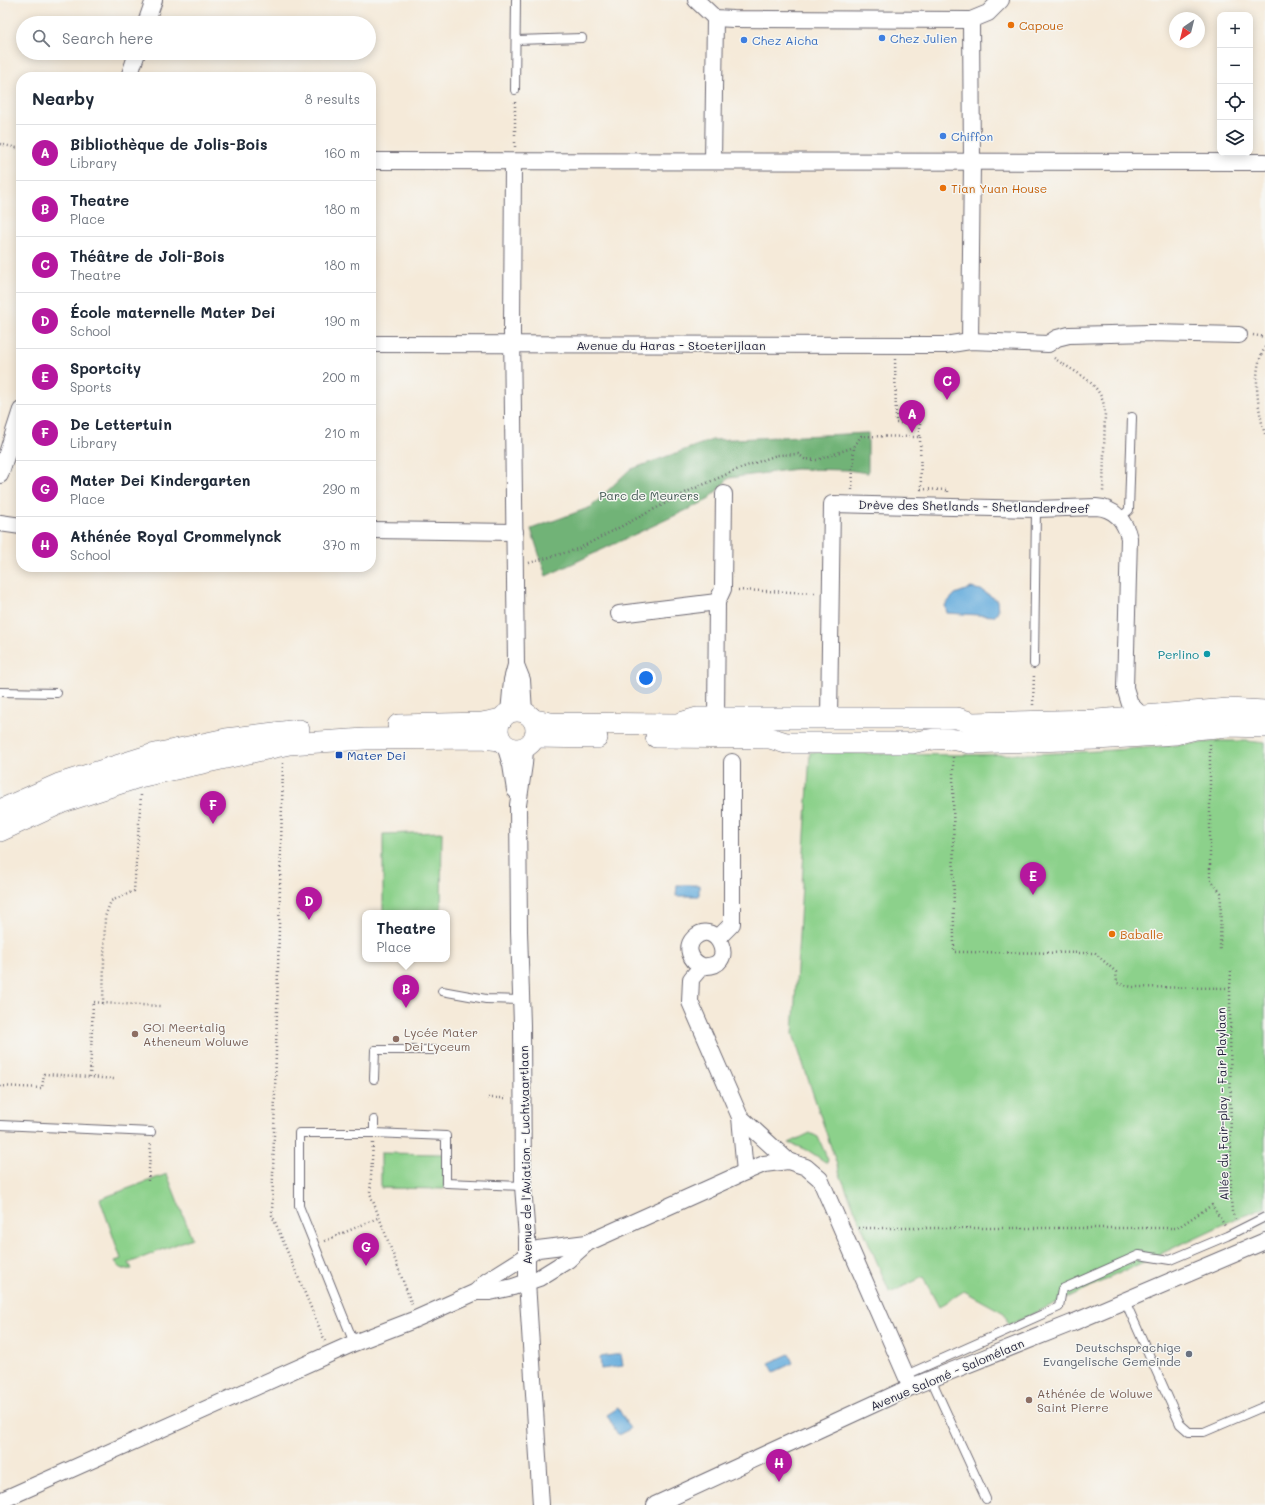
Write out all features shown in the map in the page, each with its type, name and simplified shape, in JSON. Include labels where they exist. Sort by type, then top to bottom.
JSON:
[{"type":"street","points":[[148,16],[154,0]]},
{"type":"street","points":[[713,161],[704,7],[740,20],[971,20],[988,13],[1001,0]]},
{"type":"street","points":[[970,341],[972,162],[971,20]]},
{"type":"street","points":[[130,72],[134,60]]},
{"type":"street","points":[[376,161],[514,155],[713,161],[1265,162]]},
{"type":"street","name":"Avenue de l'Aviation - Luchtvaartlaan","points":[[514,155],[513,344],[516,665],[522,680],[517,729],[511,765],[518,805],[523,1186],[527,1282],[541,1505]]},
{"type":"street","points":[[1048,344],[1057,338],[1069,335],[1152,333],[1239,335]]},
{"type":"street","name":"Avenue du Haras - Stoeterijlaan","points":[[376,344],[945,345],[970,341],[1048,344]]},
{"type":"street","points":[[0,475],[16,425]]},
{"type":"street","points":[[716,718],[718,602],[723,589],[724,494]]},
{"type":"street","name":"Drève des Shetlands - Shetlanderdreef","points":[[829,718],[832,504],[1036,509],[1103,507],[1120,518]]},
{"type":"street","points":[[1120,518],[1126,527],[1129,538],[1124,688],[1130,704],[1142,716]]},
{"type":"street","points":[[0,523],[16,525]]},
{"type":"street","points":[[376,530],[515,532]]},
{"type":"street","points":[[619,614],[718,602]]},
{"type":"street","points":[[0,831],[63,802],[139,777],[283,746],[304,743],[365,739],[483,738],[517,729],[551,723],[677,724],[697,718],[957,718],[972,723],[1097,720],[1228,709],[1265,711]]},
{"type":"street","points":[[0,810],[52,787],[151,755],[226,739],[312,728],[358,725],[482,723],[517,729],[770,738],[786,743],[816,744],[912,743],[942,738],[957,739],[969,743],[1096,739],[1175,734],[1210,727],[1242,725],[1265,727]]},
{"type":"street","points":[[718,938],[732,924],[732,762]]},
{"type":"street","points":[[703,933],[709,933],[718,938],[723,950],[719,960],[710,966],[702,966],[692,958],[690,944],[694,938],[703,933]]},
{"type":"street","points":[[702,966],[691,979],[690,1002],[740,1117],[745,1172]]},
{"type":"street","points":[[740,1117],[788,1161],[806,1167],[820,1179],[909,1381]]},
{"type":"street","points":[[0,1502],[331,1354],[476,1292],[487,1280],[538,1250],[587,1243],[764,1164],[788,1161]]},
{"type":"street","name":"Avenue Salomé - Salomélaan","points":[[655,1505],[909,1381],[931,1378],[1072,1324],[1265,1241]]},
{"type":"street","points":[[476,1292],[490,1292],[513,1287],[539,1278],[568,1260],[587,1243]]},
{"type":"lane","points":[[515,90],[516,0]]},
{"type":"lane","points":[[516,40],[582,38]]},
{"type":"lane","points":[[1120,518],[1129,510],[1132,417]]},
{"type":"lane","points":[[1034,664],[1036,509]]},
{"type":"lane","points":[[0,692],[57,693]]},
{"type":"lane","points":[[442,991],[486,999],[521,1000]]},
{"type":"lane","points":[[374,1079],[376,1050],[434,1050]]},
{"type":"lane","points":[[374,1120],[374,1133]]},
{"type":"lane","points":[[0,1125],[151,1132]]},
{"type":"lane","points":[[354,1344],[299,1206],[299,1133],[374,1133],[446,1136],[446,1183],[523,1186]]},
{"type":"lane","points":[[909,1381],[1059,1307],[1062,1289],[1139,1255],[1170,1260],[1230,1235],[1265,1217]]},
{"type":"lane","points":[[1125,1301],[1180,1424],[1189,1432],[1204,1432],[1265,1406]]},
{"type":"lane","points":[[931,1378],[986,1499]]},
{"type":"path","points":[[514,155],[515,90]]},
{"type":"path","points":[[0,144],[16,148]]},
{"type":"path","points":[[1048,344],[1051,355],[1083,376],[1096,388],[1102,399],[1104,412],[1103,507]]},
{"type":"path","points":[[895,345],[896,423],[920,423],[921,489],[948,490],[948,507]]},
{"type":"path","points":[[1265,347],[1259,362],[1257,382],[1262,425],[1265,434]]},
{"type":"path","points":[[851,504],[854,447],[861,436],[920,437]]},
{"type":"path","points":[[515,567],[578,549],[689,491],[770,457],[777,455],[798,454],[805,459],[817,460],[854,447]]},
{"type":"path","points":[[740,590],[830,593]]},
{"type":"path","points":[[1032,722],[1034,664]]},
{"type":"path","points":[[1210,727],[1210,879],[1221,893],[1220,951]]},
{"type":"path","points":[[283,746],[272,1216],[331,1354]]},
{"type":"path","points":[[953,755],[954,952],[1095,953],[1116,972],[1117,983],[1132,987],[1230,988]]},
{"type":"path","points":[[103,1003],[105,917],[111,901],[134,891],[142,792],[139,777]]},
{"type":"path","name":"Allée du Fair-play - Fair Playlaan","points":[[1232,971],[1230,988],[1232,1212],[1235,1219]]},
{"type":"path","points":[[90,1077],[93,1002],[160,1006]]},
{"type":"path","points":[[0,1086],[42,1088],[44,1074],[114,1079]]},
{"type":"path","points":[[148,1181],[151,1132]]},
{"type":"path","points":[[374,1133],[370,1193],[412,1305],[406,1308]]},
{"type":"path","points":[[844,1234],[859,1228],[1177,1228],[1212,1205],[1230,1235]]},
{"type":"path","points":[[314,1245],[380,1217]]},
{"type":"green space","name":"Parc de Meurers","points":[[868,433],[868,473],[847,470],[796,469],[729,478],[708,500],[546,576],[531,529],[591,507],[629,470],[712,440]]},
{"type":"green space","points":[[1221,741],[1248,741],[1265,743],[1265,1208],[1235,1219],[1009,1325],[1004,1313],[964,1291],[939,1307],[923,1277],[890,1293],[841,1177],[793,1034],[810,752],[996,755],[1122,749]]},
{"type":"green space","points":[[442,832],[441,910],[383,910],[383,834]]},
{"type":"green space","points":[[810,1133],[818,1137],[828,1160],[827,1163],[809,1151],[789,1143]]},
{"type":"green space","points":[[381,1153],[444,1154],[444,1189],[381,1188]]},
{"type":"green space","points":[[167,1174],[192,1238],[129,1263],[132,1269],[126,1269],[118,1266],[115,1261],[121,1259],[100,1199]]},
{"type":"water","points":[[971,588],[981,590],[997,600],[998,611],[994,616],[947,613],[945,605],[955,594]]},
{"type":"water","points":[[677,885],[699,885],[699,896],[676,896]]},
{"type":"water","points":[[621,1354],[623,1366],[601,1369],[600,1357]]},
{"type":"water","points":[[789,1354],[793,1363],[774,1372],[769,1363]]},
{"type":"water","points":[[618,1408],[630,1429],[618,1435],[607,1415]]},
{"type":"place","name":"Capoue","points":[[1011,25]]},
{"type":"place","name":"Chez Julien","points":[[882,38]]},
{"type":"place","name":"Chez Aicha","points":[[744,40]]},
{"type":"place","name":"Chiffon","points":[[943,136]]},
{"type":"place","name":"Tian Yuan House","points":[[943,188]]},
{"type":"place","name":"Théâtre de Joli-Bois","points":[[947,400]]},
{"type":"place","name":"Bibliothèque de Jolis-Bois","points":[[912,433]]},
{"type":"place","name":"Perlino","points":[[1207,654]]},
{"type":"place","name":"Mater Dei","points":[[339,755]]},
{"type":"place","name":"De Lettertuin","points":[[213,824]]},
{"type":"place","name":"Sportcity","points":[[1033,895]]},
{"type":"place","name":"École maternelle Mater Dei","points":[[309,920]]},
{"type":"place","name":"Baballe","points":[[1112,934]]},
{"type":"place","name":"Theatre","points":[[406,1008]]},
{"type":"place","name":"GO! Meertalig Atheneum Woluwe","points":[[135,1034]]},
{"type":"place","name":"Lycée Mater Dei Lyceum","points":[[396,1039]]},
{"type":"place","name":"Mater Dei Kindergarten","points":[[366,1266]]},
{"type":"place","name":"Deutschsprachige Evangelische Gemeinde","points":[[1189,1354]]},
{"type":"place","name":"Athénée de Woluwe Saint Pierre","points":[[1029,1400]]},
{"type":"place","name":"Athénée Royal Crommelynck","points":[[779,1482]]}]
